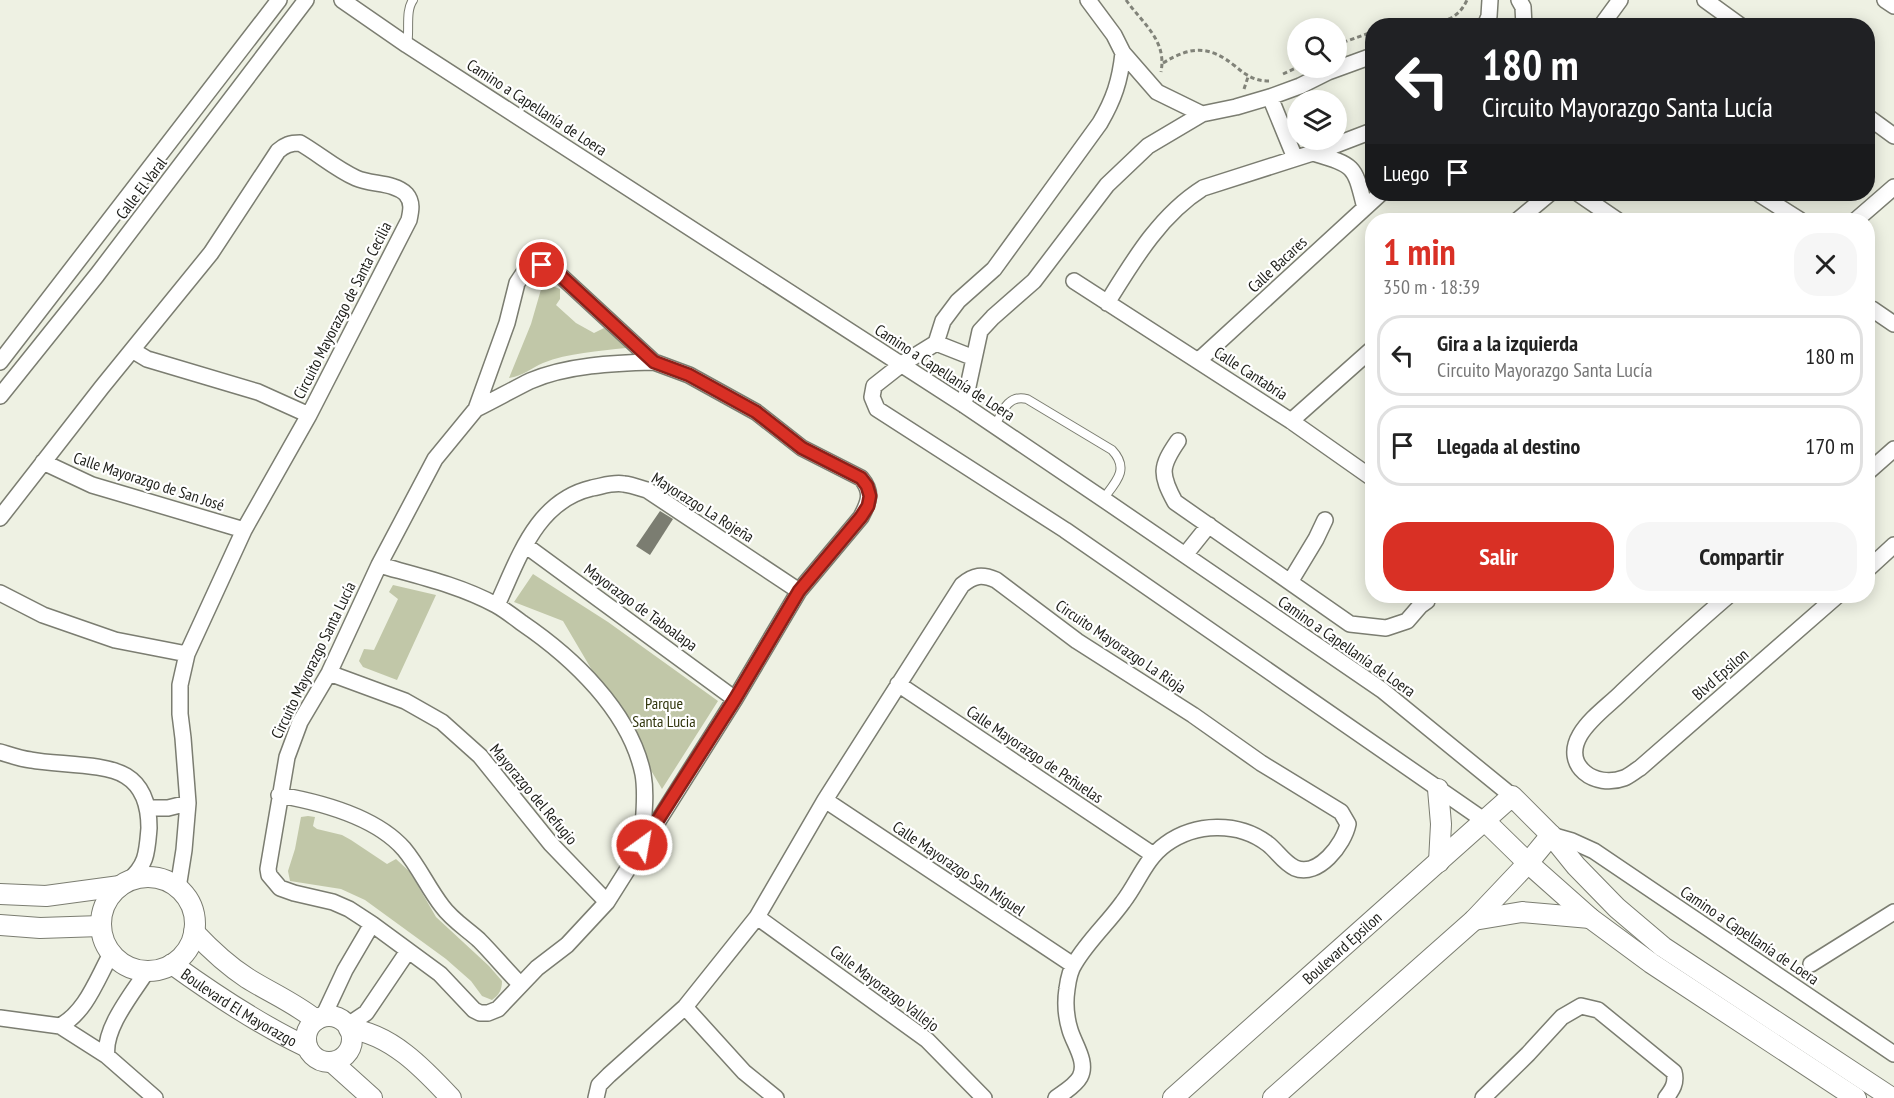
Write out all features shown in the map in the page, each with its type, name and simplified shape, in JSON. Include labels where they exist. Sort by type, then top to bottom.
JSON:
[{"type":"street","points":[[0,362],[279,0]]},
{"type":"street","name":"Calle El Varal","points":[[0,396],[97,275],[306,0]]},
{"type":"street","name":"Camino a Capellanía de Loera","points":[[342,0],[407,45],[902,364],[1103,498],[1382,690],[1512,796]]},
{"type":"street","points":[[1088,0],[1114,35],[1123,53],[1158,92],[1202,114]]},
{"type":"street","points":[[1488,18],[1490,0]]},
{"type":"street","points":[[1519,0],[1523,7],[1524,18]]},
{"type":"street","points":[[1607,18],[1620,0]]},
{"type":"street","points":[[1705,0],[1730,18]]},
{"type":"street","points":[[1885,0],[1894,6]]},
{"type":"street","points":[[1123,53],[1120,78],[1113,100],[1100,123],[994,269],[958,301],[943,321],[936,343],[902,364],[874,386],[872,397],[877,410],[1065,530],[1485,821],[1590,918],[1651,963],[1857,1098]]},
{"type":"street","points":[[1307,90],[1328,72],[1365,59]]},
{"type":"street","points":[[964,405],[980,331],[1034,281],[1107,185],[1148,146],[1202,114],[1270,97],[1287,95]]},
{"type":"street","points":[[1270,97],[1295,158]]},
{"type":"street","points":[[1875,122],[1894,136]]},
{"type":"street","points":[[1347,139],[1365,134]]},
{"type":"street","name":"Circuito Mayorazgo de Santa Cecilia","points":[[0,518],[211,253],[284,145],[300,143],[357,179],[401,190],[411,201],[409,220],[309,414],[244,530],[188,654],[180,685],[180,714],[188,803],[178,888]]},
{"type":"street","points":[[1107,303],[1155,232],[1190,196],[1203,188],[1313,150]]},
{"type":"street","points":[[1324,150],[1352,169],[1357,177],[1365,208]]},
{"type":"street","points":[[1864,213],[1894,187]]},
{"type":"street","name":"Calle Bacares","points":[[1198,361],[1372,201]]},
{"type":"street","points":[[1526,213],[1541,201]]},
{"type":"street","points":[[1589,201],[1607,213]]},
{"type":"street","points":[[1770,201],[1789,213]]},
{"type":"street","name":"Circuito Mayorazgo Santa Lucía","points":[[476,409],[532,381],[574,369],[608,363],[654,362],[689,375],[756,412],[802,448],[861,478],[870,496],[861,517],[799,591],[735,699],[607,902],[567,945],[537,968],[498,1009],[488,1013],[480,1013],[466,1003],[440,974],[349,909],[312,896],[294,893],[280,888],[275,883],[268,869],[287,757],[300,722],[329,673],[379,565],[435,459],[476,409],[507,323],[517,284],[525,271],[533,266],[542,265],[562,277],[654,362]]},
{"type":"street","name":"Calle Cantabria","points":[[1074,281],[1292,421],[1365,473]]},
{"type":"street","points":[[1875,311],[1894,324]]},
{"type":"street","points":[[936,343],[974,358]]},
{"type":"street","points":[[132,350],[147,359],[258,392],[309,414]]},
{"type":"street","points":[[1292,421],[1365,355]]},
{"type":"street","points":[[1178,441],[1165,461],[1165,482],[1175,502],[1350,624],[1386,628],[1407,621],[1424,603]]},
{"type":"street","points":[[1875,466],[1894,449]]},
{"type":"street","name":"Calle Mayorazgo de San José","points":[[43,462],[92,485],[244,530]]},
{"type":"street","name":"Mayorazgo La Rojeña","points":[[497,605],[535,527],[558,503],[580,491],[612,484],[625,484],[647,490],[799,591]]},
{"type":"street","points":[[1290,582],[1325,520]]},
{"type":"street","points":[[1185,555],[1209,525]]},
{"type":"street","name":"Mayorazgo de Taboalapa","points":[[525,545],[735,699]]},
{"type":"street","points":[[1875,562],[1894,545]]},
{"type":"street","points":[[379,565],[454,586],[497,605],[569,658],[600,692],[621,722],[634,748],[645,788],[642,845]]},
{"type":"street","name":"Circuito Mayorazgo La Rioja","points":[[596,1098],[599,1085],[686,1007],[757,917],[825,800],[962,585],[969,579],[986,576],[996,580],[1077,641],[1193,715],[1261,763],[1341,812],[1348,824],[1342,842],[1315,869],[1309,870],[1288,864],[1274,849],[1255,837],[1221,827],[1208,827],[1179,835],[1152,854],[1125,901],[1073,965],[1067,989],[1066,1012],[1082,1062],[1082,1071],[1078,1081],[1056,1098]]},
{"type":"street","points":[[0,593],[44,615],[115,640],[188,654]]},
{"type":"street","name":"Blvd Epsilon","points":[[1720,603],[1591,721],[1580,735],[1575,752],[1580,770],[1590,776],[1611,781],[1624,778],[1640,768],[1829,603]]},
{"type":"street","name":"Mayorazgo del Refugio","points":[[329,673],[405,701],[442,722],[480,756],[551,844],[607,902]]},
{"type":"street","name":"Calle Mayorazgo de Peñuelas","points":[[898,684],[1152,854]]},
{"type":"street","points":[[0,752],[30,760],[105,769],[125,775],[141,791],[148,808],[146,857],[143,865],[124,884],[109,897],[103,911],[101,926],[104,941],[111,954],[121,963],[133,969],[160,970],[172,964],[186,950],[194,932],[195,920],[186,897],[178,888],[162,879],[145,877],[124,884],[46,896],[0,894]]},
{"type":"street","points":[[1438,789],[1442,824],[1439,862]]},
{"type":"street","points":[[279,795],[312,801],[357,817],[383,831],[402,846],[443,907],[479,940],[520,984]]},
{"type":"street","points":[[1512,796],[1617,908],[1656,941],[1892,1098]]},
{"type":"street","name":"Boulevard Epsilon","points":[[1173,1098],[1512,796]]},
{"type":"street","name":"Calle Mayorazgo San Miguel","points":[[825,800],[1073,965]]},
{"type":"street","points":[[148,808],[168,808],[188,803]]},
{"type":"street","points":[[1273,1098],[1474,920],[1551,835]]},
{"type":"street","name":"Camino a Capellanía de Loera","points":[[1551,835],[1594,851],[1894,1054]]},
{"type":"street","points":[[1474,920],[1522,912],[1590,918]]},
{"type":"street","points":[[1811,964],[1894,912]]},
{"type":"street","name":"Calle Mayorazgo Vallejo","points":[[757,917],[927,1040],[984,1098]]},
{"type":"street","points":[[320,1018],[372,924]]},
{"type":"street","points":[[0,925],[40,928],[101,926]]},
{"type":"street","name":"Boulevard El Mayorazgo","points":[[194,932],[213,952],[248,978],[320,1018]]},
{"type":"street","points":[[348,1027],[366,1013],[408,951]]},
{"type":"street","points":[[60,1026],[69,1022],[81,1008],[111,954]]},
{"type":"street","name":"Boulevard El Mayorazgo","points":[[172,964],[239,1009],[287,1038],[307,1047]]},
{"type":"street","points":[[107,1056],[106,1041],[111,1029],[147,971]]},
{"type":"street","points":[[1483,1098],[1562,1017],[1584,1005],[1598,1010],[1674,1072],[1676,1077],[1673,1088],[1666,1098]]},
{"type":"street","points":[[686,1007],[744,1072],[776,1098]]},
{"type":"street","points":[[348,1027],[351,1043],[349,1050],[339,1060],[332,1062],[317,1059],[311,1054],[305,1040],[310,1025],[320,1018],[331,1016],[338,1018],[348,1027],[363,1030],[387,1042],[422,1069],[451,1098]]},
{"type":"street","points":[[0,1018],[60,1026],[107,1056],[155,1098]]},
{"type":"street","points":[[332,1062],[372,1098]]},
{"type":"lane","points":[[407,45],[410,31],[408,7],[413,0]]},
{"type":"lane","points":[[995,426],[1006,405],[1014,398],[1021,397],[1112,450],[1121,464],[1119,477],[1103,498]]},
{"type":"path","points":[[1126,0],[1156,37],[1163,63],[1192,50],[1210,51],[1248,77],[1268,81],[1287,72]]},
{"type":"path","points":[[1454,18],[1467,0]]},
{"type":"path","points":[[1347,41],[1365,35]]},
{"type":"green space","points":[[550,285],[560,289],[560,299],[556,305],[576,323],[594,333],[604,328],[614,333],[621,338],[626,348],[563,357],[509,378],[531,324],[542,286]]},
{"type":"green space","name":"Parque Santa Lucia","points":[[533,574],[608,622],[718,701],[662,789],[563,621],[514,602]]},
{"type":"green space","points":[[393,585],[436,595],[397,680],[363,667],[359,661],[364,649],[374,650],[398,599],[389,592]]},
{"type":"green space","points":[[301,817],[315,817],[313,826],[317,829],[342,835],[387,864],[396,859],[410,872],[436,917],[502,981],[501,990],[497,996],[492,1000],[482,996],[471,981],[446,959],[365,900],[341,889],[290,881],[288,871]]},
{"type":"building","points":[[660,511],[673,519],[650,555],[636,546]]},
{"type":"route","points":[[542,265],[562,277],[654,362],[689,375],[756,412],[802,448],[861,478],[870,496],[861,517],[799,591],[735,699],[642,845]]}]
